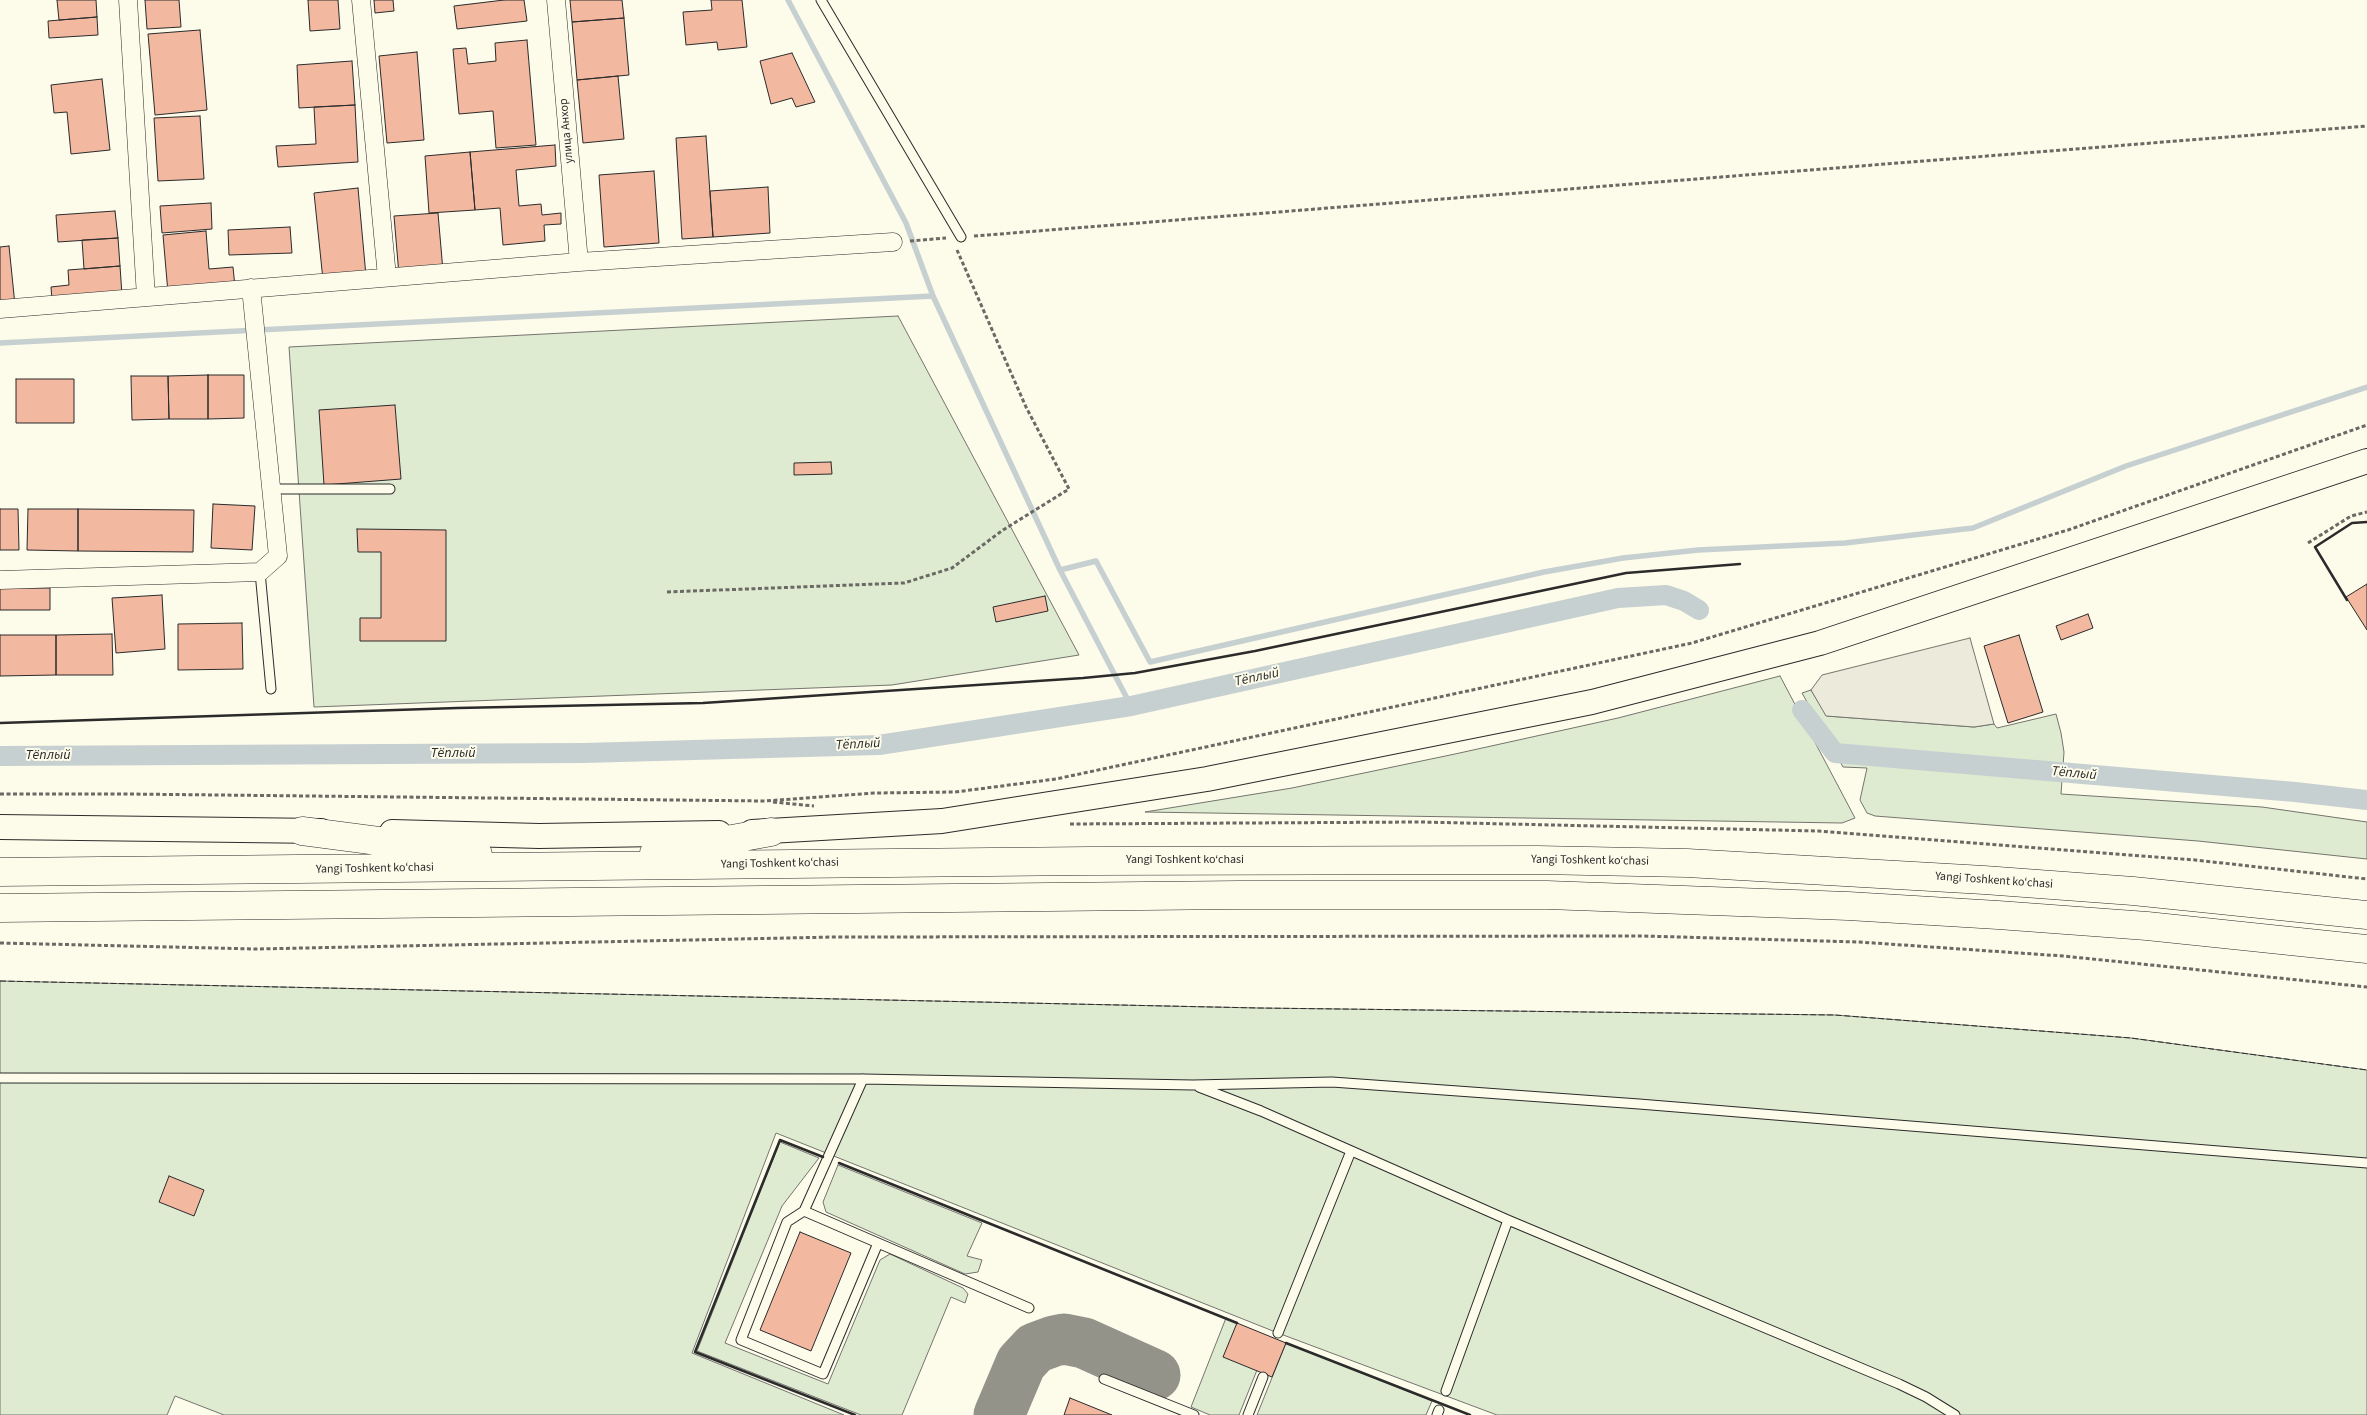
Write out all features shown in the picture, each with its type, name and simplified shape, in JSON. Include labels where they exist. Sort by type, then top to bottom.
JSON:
[{"type":"highway","points":[[302,831],[576,867],[770,832]]},
{"type":"highway","name":"Yangi Toshkent ko‘chasi","points":[[0,872],[1388,859],[1687,864],[2014,882],[2281,905],[2367,915]]},
{"type":"highway","points":[[0,908],[1240,894],[1547,895],[1839,906],[2008,916],[2147,926],[2367,949]]},
{"type":"main road","points":[[0,827],[539,836],[770,832],[942,821],[1207,779],[1592,702],[1820,643],[2367,461]]},
{"type":"street","points":[[128,0],[146,297]]},
{"type":"street","points":[[361,0],[387,277]]},
{"type":"street","name":"улица Анхор","points":[[556,0],[579,262]]},
{"type":"street","points":[[0,309],[579,262],[893,242]]},
{"type":"street","points":[[0,580],[260,572],[278,556],[251,288]]},
{"type":"lane","points":[[821,0],[956,237]]},
{"type":"lane","points":[[272,489],[390,489]]},
{"type":"lane","points":[[260,572],[271,689]]},
{"type":"lane","points":[[0,1078],[863,1079],[1193,1085],[1332,1082],[1658,1106],[2367,1163]]},
{"type":"lane","points":[[863,1079],[804,1211],[787,1222],[741,1340],[823,1374],[878,1244]]},
{"type":"lane","points":[[1193,1085],[1262,1111],[1508,1220],[1899,1384],[1926,1397],[1955,1415]]},
{"type":"lane","points":[[1278,1333],[1351,1151]]},
{"type":"lane","points":[[804,1211],[1029,1308]]},
{"type":"lane","points":[[1446,1391],[1508,1220]]},
{"type":"lane","points":[[1248,1415],[1263,1377]]},
{"type":"lane","points":[[1104,1379],[1194,1415]]},
{"type":"path","points":[[893,242],[2367,126]]},
{"type":"path","points":[[667,592],[904,583],[952,568],[1004,530],[1069,489],[1026,407],[956,237]]},
{"type":"path","points":[[758,801],[874,793],[955,792],[1056,779],[1692,642],[2068,530],[2367,425]]},
{"type":"path","points":[[2308,543],[2351,516],[2367,512]]},
{"type":"path","points":[[0,794],[758,801],[816,806]]},
{"type":"path","points":[[1065,824],[1420,822],[1818,831],[2195,860],[2367,879]]},
{"type":"path","points":[[0,943],[256,949],[835,937],[1643,936],[1869,943],[2063,956],[2367,987]]},
{"type":"green space","points":[[898,316],[1079,655],[892,685],[314,707],[289,347]]},
{"type":"green space","points":[[1780,676],[1855,818],[1842,823],[1145,812],[1292,788],[1455,754],[1618,718]]},
{"type":"green space","points":[[1811,690],[1827,716],[1974,727],[1994,724],[1997,728],[2056,714],[2064,752],[2061,794],[2262,807],[2367,822],[2367,859],[2198,841],[1875,816],[1867,813],[1860,800],[1867,768],[1843,767],[1802,693]]},
{"type":"green space","points":[[0,981],[1259,1008],[1835,1015],[2131,1038],[2367,1070],[2367,1415],[1497,1415],[1278,1333],[776,1133],[692,1353],[844,1415],[224,1415],[175,1396],[167,1415],[0,1415]]},
{"type":"green space","points":[[780,1142],[819,1158],[782,1206],[725,1343],[828,1384],[880,1260],[890,1254],[963,1288],[968,1294],[965,1303],[951,1297],[902,1415],[861,1415],[697,1351]]},
{"type":"green space","points":[[838,1165],[982,1223],[967,1256],[982,1260],[978,1272],[965,1274],[826,1212],[823,1202]]},
{"type":"green space","points":[[1226,1318],[1237,1323],[1257,1370],[1239,1415],[1210,1415],[1191,1407]]},
{"type":"green space","points":[[1286,1343],[1432,1401],[1426,1415],[1257,1415]]},
{"type":"shaded area","points":[[1970,638],[1994,724],[1974,727],[1826,716],[1811,690],[1822,675]]},
{"type":"building","points":[[57,0],[96,0],[97,17],[59,20]]},
{"type":"building","points":[[145,0],[179,0],[181,27],[147,29]]},
{"type":"building","points":[[308,0],[338,0],[340,29],[310,31]]},
{"type":"building","points":[[374,0],[393,0],[394,11],[375,13]]},
{"type":"building","points":[[504,0],[524,0],[527,21],[457,29],[454,6]]},
{"type":"building","points":[[570,0],[622,0],[624,18],[572,22]]},
{"type":"building","points":[[711,0],[742,0],[747,47],[718,50],[717,42],[686,45],[683,12],[712,10]]},
{"type":"building","points":[[97,17],[98,35],[49,38],[48,21]]},
{"type":"building","points":[[624,18],[629,75],[577,80],[572,22]]},
{"type":"building","points":[[200,30],[207,110],[155,115],[148,34]]},
{"type":"building","points":[[527,40],[536,145],[496,148],[493,111],[459,114],[453,49],[466,48],[468,64],[496,61],[495,43]]},
{"type":"building","points":[[417,52],[424,140],[387,143],[379,56]]},
{"type":"building","points":[[792,53],[815,102],[796,107],[792,98],[771,104],[760,61]]},
{"type":"building","points":[[352,61],[355,105],[299,108],[297,65]]},
{"type":"building","points":[[618,76],[624,139],[583,143],[577,80]]},
{"type":"building","points":[[102,79],[110,150],[71,154],[67,112],[54,113],[51,85]]},
{"type":"building","points":[[355,105],[358,162],[278,167],[276,146],[316,144],[314,107]]},
{"type":"building","points":[[200,116],[204,179],[158,181],[154,118]]},
{"type":"building","points":[[706,136],[713,237],[682,239],[676,138]]},
{"type":"building","points":[[555,145],[556,166],[516,170],[519,206],[541,204],[542,215],[561,213],[561,224],[544,225],[545,241],[503,245],[500,208],[475,210],[470,152]]},
{"type":"building","points":[[470,152],[475,210],[429,213],[425,156]]},
{"type":"building","points":[[654,171],[659,243],[604,247],[599,175]]},
{"type":"building","points":[[768,187],[770,233],[713,237],[710,191]]},
{"type":"building","points":[[358,188],[366,276],[323,280],[314,193]]},
{"type":"building","points":[[211,203],[212,229],[162,233],[160,206]]},
{"type":"building","points":[[115,211],[118,238],[58,242],[56,215]]},
{"type":"building","points":[[438,213],[443,271],[399,275],[394,216]]},
{"type":"building","points":[[290,227],[292,253],[229,255],[228,230]]},
{"type":"building","points":[[206,231],[209,269],[233,267],[235,287],[168,293],[163,235]]},
{"type":"building","points":[[118,238],[120,266],[84,269],[82,240]]},
{"type":"building","points":[[9,246],[15,305],[0,306],[0,247]]},
{"type":"building","points":[[120,266],[122,295],[52,300],[51,287],[69,285],[68,270]]},
{"type":"building","points":[[208,375],[244,375],[244,418],[208,419]]},
{"type":"building","points":[[208,375],[208,419],[169,419],[168,376]]},
{"type":"building","points":[[131,376],[168,376],[169,419],[132,420]]},
{"type":"building","points":[[16,379],[74,379],[74,423],[16,423]]},
{"type":"building","points":[[395,405],[401,479],[324,485],[319,410]]},
{"type":"building","points":[[831,462],[832,474],[794,475],[794,463]]},
{"type":"building","points":[[213,504],[255,506],[252,550],[211,548]]},
{"type":"building","points":[[0,509],[18,509],[19,550],[0,550]]},
{"type":"building","points":[[28,509],[78,509],[78,551],[27,550]]},
{"type":"building","points":[[78,509],[194,510],[193,552],[78,551]]},
{"type":"building","points":[[357,529],[446,530],[446,641],[360,641],[360,618],[381,618],[381,552],[358,552]]},
{"type":"building","points":[[2367,584],[2367,630],[2346,597]]},
{"type":"building","points":[[0,588],[50,588],[50,610],[0,610]]},
{"type":"building","points":[[162,595],[165,649],[116,653],[112,598]]},
{"type":"building","points":[[1045,596],[1048,611],[996,622],[993,607]]},
{"type":"building","points":[[2088,614],[2093,628],[2061,640],[2056,626]]},
{"type":"building","points":[[242,623],[243,669],[178,670],[178,624]]},
{"type":"building","points":[[112,634],[113,675],[56,675],[56,635]]},
{"type":"building","points":[[0,635],[56,635],[56,675],[0,676]]},
{"type":"building","points":[[2019,635],[2043,712],[2008,723],[1984,646]]},
{"type":"building","points":[[169,1176],[204,1190],[194,1216],[159,1202]]},
{"type":"building","points":[[800,1232],[851,1253],[811,1351],[760,1330]]},
{"type":"building","points":[[1237,1323],[1286,1343],[1272,1377],[1223,1357]]},
{"type":"building","points":[[1070,1398],[1112,1415],[1064,1415]]},
{"type":"waterway","points":[[788,0],[906,223],[933,296],[1060,570],[1096,561],[1150,662],[1544,572],[1623,558],[1698,550],[1845,543],[1973,528],[2126,466],[2367,387]]},
{"type":"waterway","points":[[0,343],[933,296]]},
{"type":"waterway","points":[[1060,570],[1131,706]]},
{"type":"waterway","name":"Тёплый","points":[[0,756],[583,753],[879,745],[1131,706],[1618,598],[1666,595],[1684,601],[1699,610]]},
{"type":"waterway","name":"Тёплый","points":[[1802,710],[1835,753],[2295,792],[2367,800]]},
{"type":"taxiway","points":[[999,1415],[1021,1363],[1035,1348],[1054,1341],[1064,1339],[1084,1343],[1155,1375]]},
{"type":"fence","points":[[0,981],[1259,1008],[1835,1015],[2131,1038],[2367,1070]]},
{"type":"wall","points":[[2347,600],[2315,547],[2352,523],[2367,522]]},
{"type":"wall","points":[[0,723],[457,708],[703,703],[1083,678],[1135,673],[1255,651],[1626,573],[1740,564]]},
{"type":"wall","points":[[823,1157],[780,1140],[695,1352],[855,1415]]},
{"type":"wall","points":[[839,1163],[1237,1323]]},
{"type":"wall","points":[[1286,1343],[1470,1415]]}]
